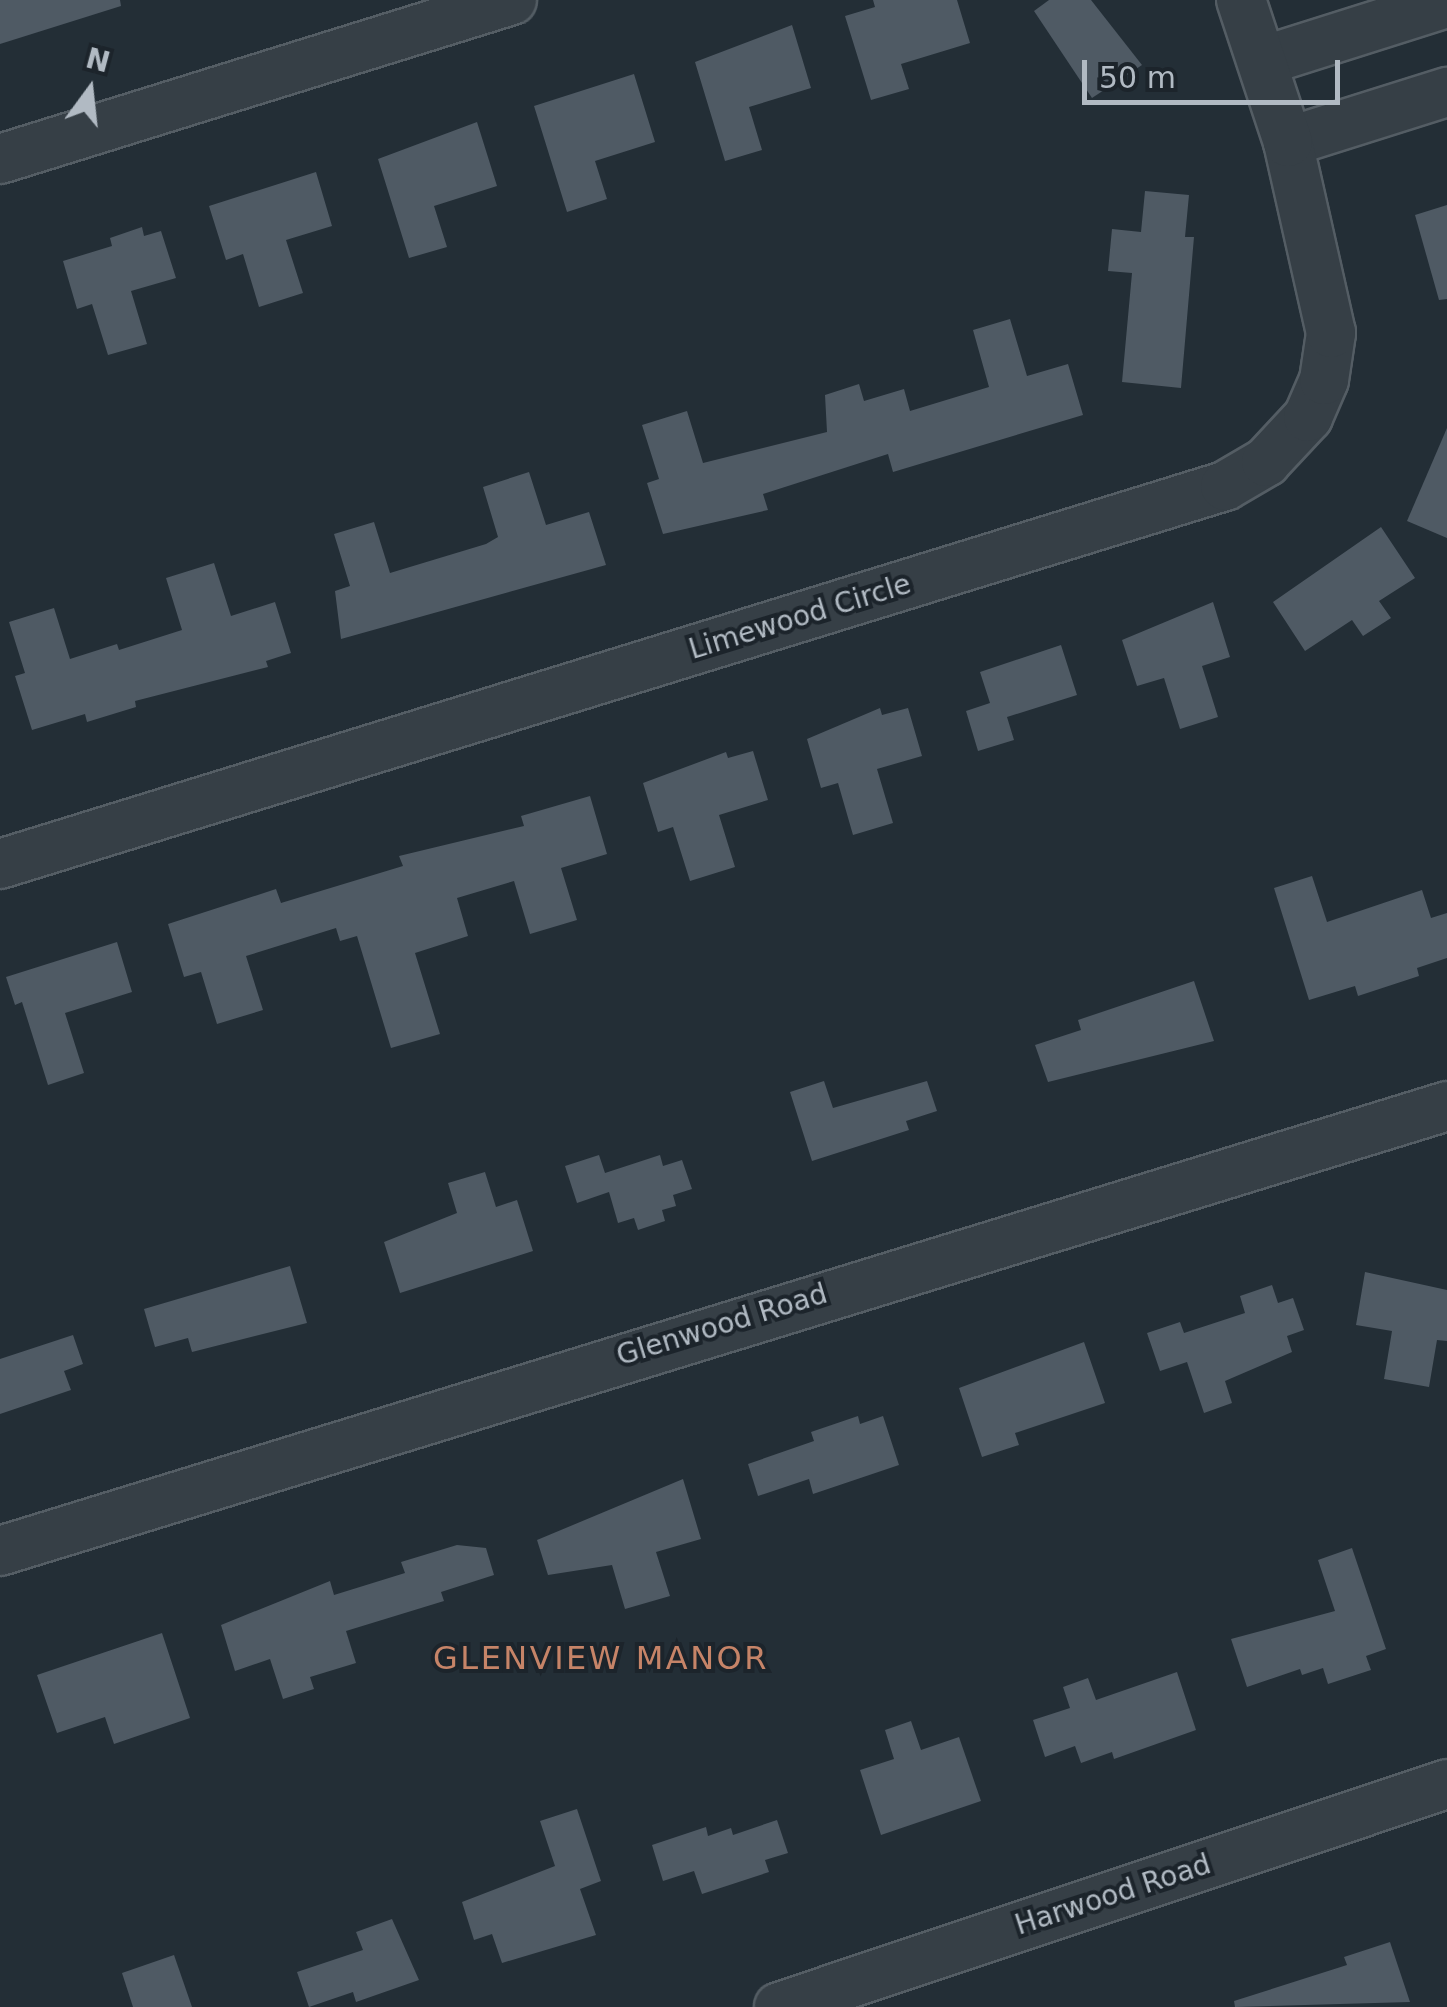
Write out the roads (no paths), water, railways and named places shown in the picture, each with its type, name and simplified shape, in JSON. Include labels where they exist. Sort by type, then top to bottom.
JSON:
[{"type":"street","points":[[0,159],[512,0]]},
{"type":"street","name":"Limewood Circle","points":[[0,864],[1246,476],[1284,447],[1308,417],[1329,356],[1329,309],[1288,142],[1241,0]]},
{"type":"street","points":[[1262,61],[1447,3]]},
{"type":"street","points":[[1288,142],[1447,92]]},
{"type":"street","name":"Glenwood Road","points":[[0,1551],[1447,1106]]},
{"type":"street","name":"Harwood Road","points":[[779,2007],[1447,1784]]},
{"type":"district","name":"GLENVIEW MANOR","points":[[601,1658]]}]
